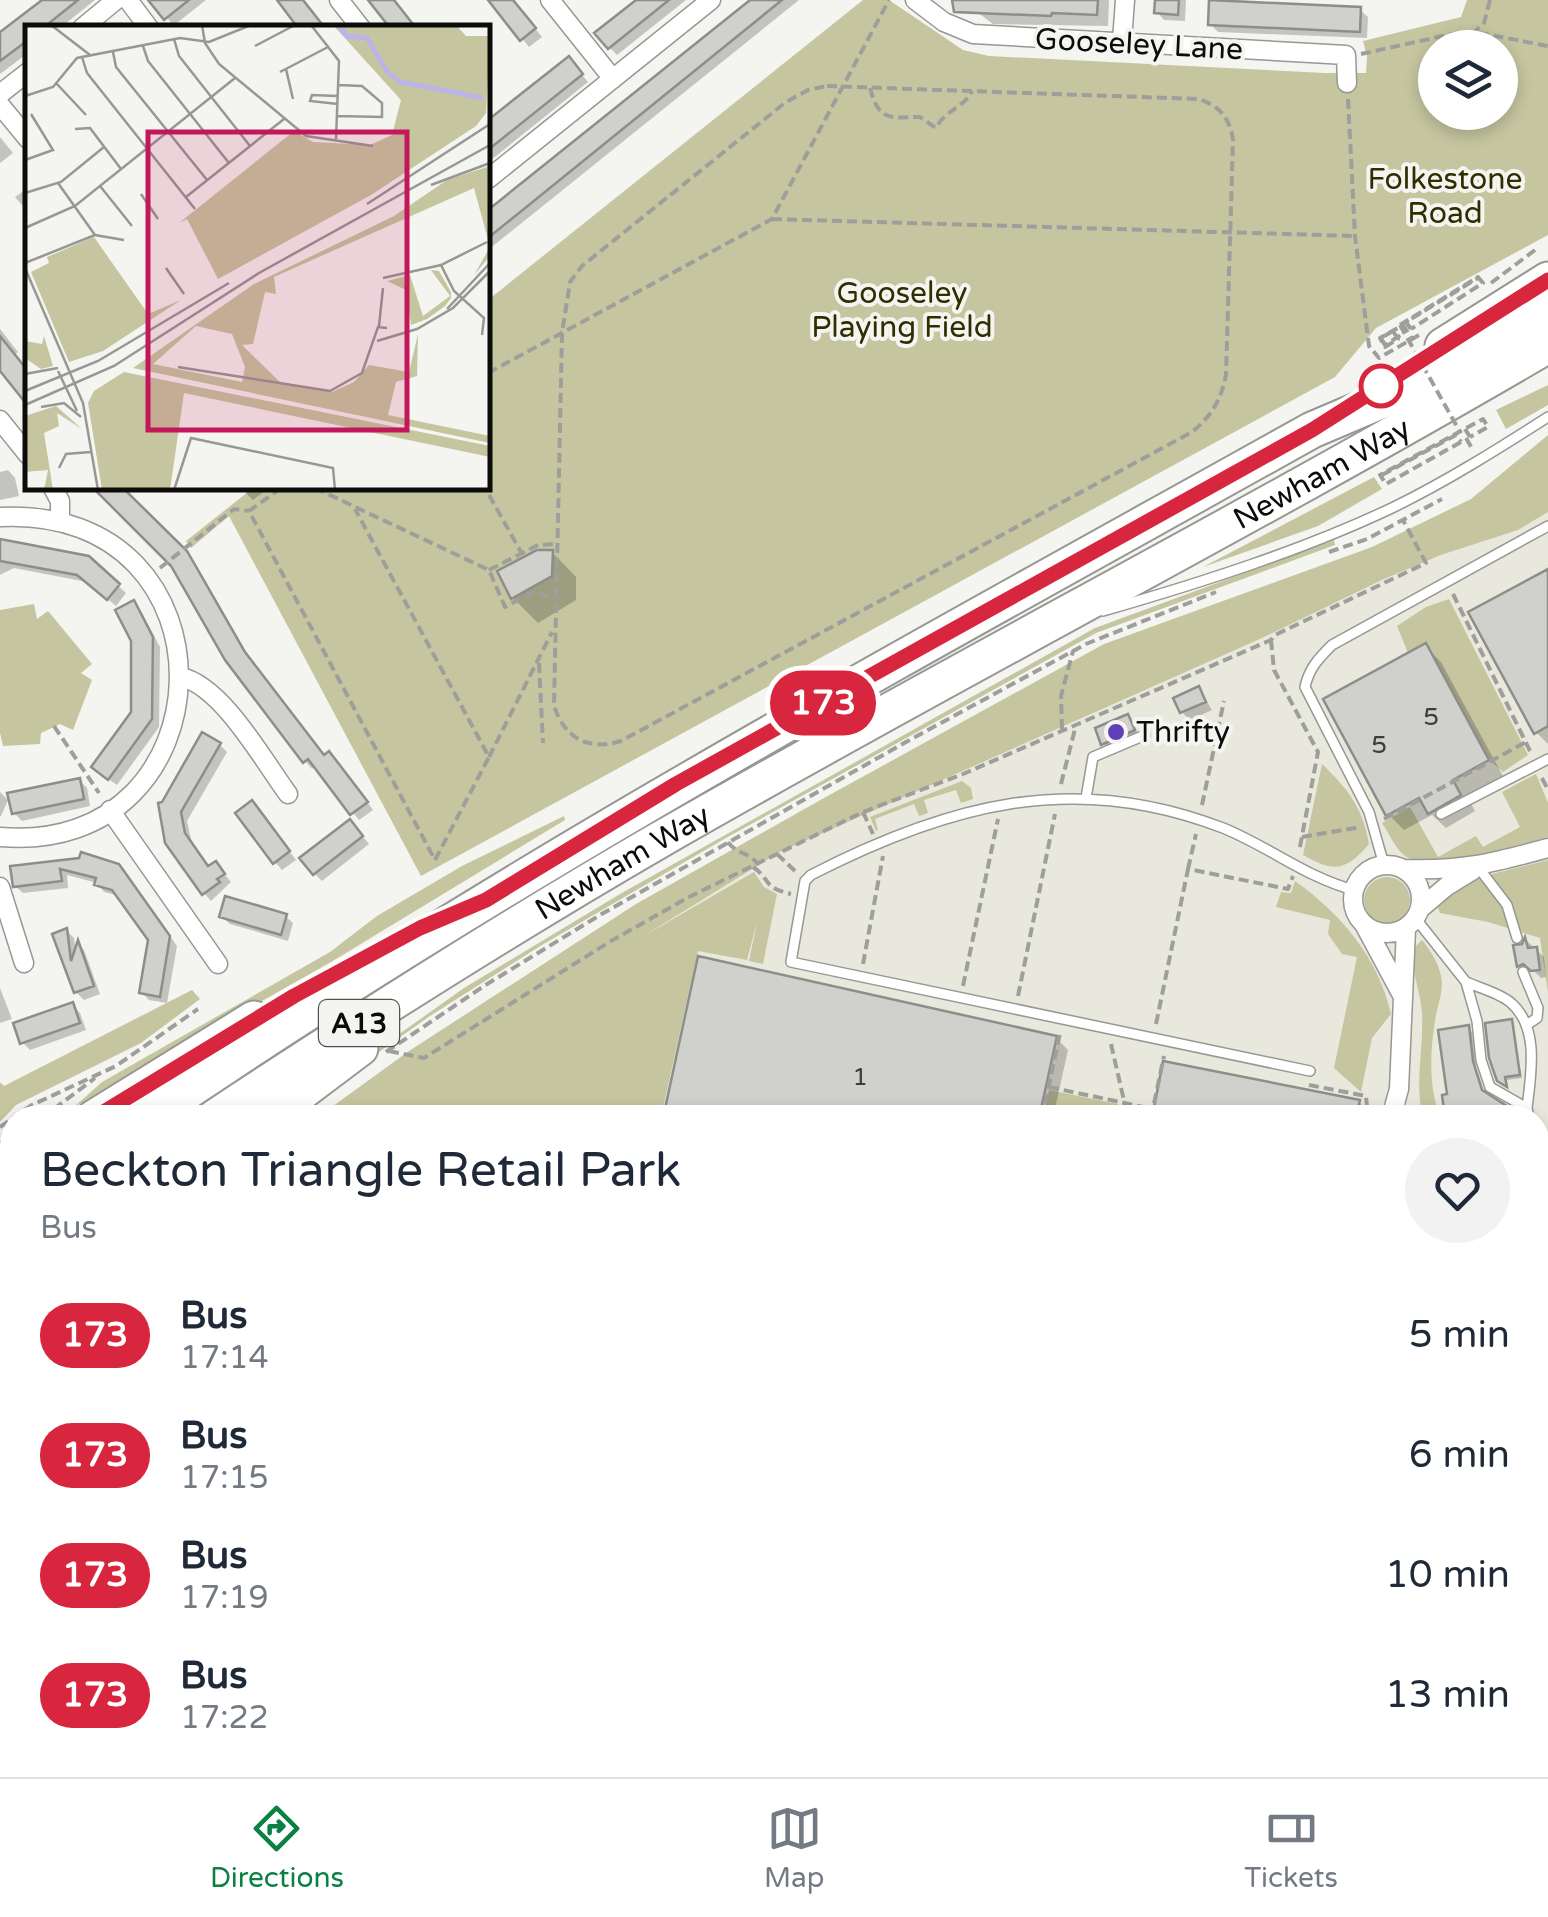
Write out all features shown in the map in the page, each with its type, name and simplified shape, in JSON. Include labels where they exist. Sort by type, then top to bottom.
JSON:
[{"type":"highway","name":"A13","points":[[1312,430],[1548,280]]},
{"type":"highway","name":"Newham Way","points":[[167,1105],[323,1001],[676,784],[1312,430],[1411,388],[1548,314]]},
{"type":"highway","name":"Newham Way","points":[[234,1105],[506,932],[662,839],[1417,422],[1548,345]]},
{"type":"highway","name":"A13","points":[[1417,422],[1548,372]]},
{"type":"highway","name":"A13","points":[[116,1105],[352,962],[486,900]]},
{"type":"highway","name":"A13","points":[[284,1105],[506,932]]},
{"type":"street","points":[[86,25],[116,0]]},
{"type":"street","points":[[128,0],[148,25]]},
{"type":"street","points":[[338,0],[358,25]]},
{"type":"street","points":[[550,0],[613,79]]},
{"type":"street","points":[[490,176],[711,0]]},
{"type":"street","name":"Gooseley Lane","points":[[915,0],[944,22],[974,34],[1346,56]]},
{"type":"street","points":[[1122,41],[1125,0]]},
{"type":"street","points":[[1346,56],[1348,83]]},
{"type":"street","points":[[0,94],[25,74]]},
{"type":"street","points":[[0,105],[25,135]]},
{"type":"street","points":[[0,420],[25,451]]},
{"type":"street","points":[[54,490],[60,501],[60,520]]},
{"type":"street","points":[[0,516],[60,520],[94,533],[123,552],[147,578],[166,608],[177,642],[181,677],[178,708],[162,752],[134,790],[106,804],[82,826],[52,835],[0,837]]},
{"type":"street","points":[[181,677],[212,692],[288,794]]},
{"type":"street","points":[[106,804],[218,964]]},
{"type":"street","points":[[1402,995],[1354,910],[1354,890],[1360,878],[1384,865],[1404,869],[1478,867],[1548,848]]},
{"type":"street","points":[[1365,926],[1382,934],[1414,919],[1447,886],[1478,867]]},
{"type":"street","points":[[1402,1105],[1399,1089],[1402,995],[1418,884],[1404,869]]},
{"type":"street","points":[[0,887],[24,963]]},
{"type":"street","points":[[1395,1105],[1399,1089]]},
{"type":"lane","name":"Newham Way","points":[[1101,612],[1350,527],[1479,460],[1548,418]]},
{"type":"lane","points":[[1384,865],[1374,824],[1304,687],[1314,662],[1332,645],[1548,526]]},
{"type":"lane","name":"Newham Way","points":[[1043,628],[1082,617]]},
{"type":"lane","points":[[1086,798],[1093,757],[1145,735]]},
{"type":"lane","points":[[1441,814],[1548,760]]},
{"type":"lane","points":[[1310,1071],[790,962],[802,896],[807,879],[876,843],[971,809],[1033,800],[1086,798],[1132,802],[1199,820],[1254,843],[1322,879],[1354,890]]},
{"type":"lane","points":[[1478,867],[1507,905],[1517,938]]},
{"type":"lane","points":[[1414,919],[1466,982],[1477,1021],[1480,1060],[1490,1088],[1516,1105]]},
{"type":"lane","points":[[1523,972],[1538,1008],[1537,1018],[1528,1024]]},
{"type":"lane","points":[[1466,982],[1509,1002],[1528,1024],[1529,1105]]},
{"type":"path","points":[[772,220],[888,0]]},
{"type":"path","points":[[1476,30],[1484,23],[1490,0]]},
{"type":"path","points":[[1346,56],[1418,40]]},
{"type":"path","points":[[1518,41],[1548,46]]},
{"type":"path","points":[[1348,83],[1355,236],[1369,346],[1379,358],[1412,339],[1406,332],[1400,325],[1478,277],[1483,283],[1411,329],[1406,322],[1478,278],[1481,282],[1415,326],[1406,332],[1399,336],[1385,345],[1381,338],[1392,331],[1398,338],[1385,346],[1380,338],[1395,329],[1403,324],[1406,332],[1460,432]]},
{"type":"path","points":[[870,88],[880,112],[900,120],[920,117],[936,128],[947,111],[965,102],[972,91]]},
{"type":"path","points":[[870,88],[1208,102],[1230,122],[1232,233],[1223,392],[1214,409],[1192,432],[610,745],[583,743],[563,728],[554,706],[562,333],[570,282],[582,266],[786,102],[808,90],[870,88]]},
{"type":"path","points":[[490,371],[772,220],[1355,236]]},
{"type":"path","points":[[1460,432],[1380,475],[1386,484],[1461,442],[1456,435],[1382,475],[1386,482],[1454,444],[1466,438],[1477,431],[1486,426],[1483,420],[1465,430],[1470,437],[1488,427],[1483,419],[1460,432]]},
{"type":"path","points":[[1466,438],[1475,453]]},
{"type":"path","points":[[147,578],[234,509],[249,512],[277,490]]},
{"type":"path","points":[[318,490],[489,570],[505,607],[534,592],[554,598]]},
{"type":"path","points":[[489,495],[521,553]]},
{"type":"path","points":[[355,509],[490,758]]},
{"type":"path","points":[[249,512],[441,867]]},
{"type":"path","points":[[1403,520],[1432,570]]},
{"type":"path","points":[[489,570],[538,544],[556,544]]},
{"type":"path","points":[[388,1051],[424,1058],[688,896],[863,812],[963,774],[1271,640],[1426,563]]},
{"type":"path","points":[[1450,590],[1548,790]]},
{"type":"path","points":[[435,860],[554,629]]},
{"type":"path","name":"Newham Way","points":[[374,1060],[484,986],[728,842],[1118,630]]},
{"type":"path","points":[[1062,730],[1062,696],[1074,651]]},
{"type":"path","points":[[539,662],[542,743]]},
{"type":"path","points":[[1188,869],[1224,701]]},
{"type":"path","points":[[1060,789],[1076,724]]},
{"type":"path","points":[[54,726],[106,804]]},
{"type":"path","points":[[1302,836],[1374,824],[1523,744]]},
{"type":"path","points":[[961,996],[1001,804]]},
{"type":"path","points":[[1016,1008],[1056,809]]},
{"type":"path","points":[[863,812],[873,834]]},
{"type":"path","points":[[728,842],[734,850],[753,858],[765,883],[777,891],[802,896]]},
{"type":"path","points":[[861,976],[884,858],[880,852]]},
{"type":"path","points":[[777,854],[784,864],[807,879]]},
{"type":"path","points":[[34,1105],[139,1052],[198,1009]]},
{"type":"path","points":[[1106,1026],[1123,1103]]},
{"type":"path","points":[[1045,1105],[1060,1032]]},
{"type":"path","points":[[1153,1105],[1164,1056]]},
{"type":"path","points":[[59,1105],[99,1075]]},
{"type":"path","points":[[1049,1087],[1131,1105]]},
{"type":"shaded area","points":[[1548,512],[1548,1105],[530,1105],[585,971],[778,853],[1260,639],[1384,579],[1518,530]]},
{"type":"green space","name":"Gooseley Playing Field","points":[[863,0],[889,0],[963,50],[989,56],[1366,73],[1363,41],[1461,17],[1467,0],[1548,0],[1548,235],[1376,328],[1335,377],[421,876],[229,516],[191,548],[186,541],[250,490],[490,490],[490,298]]},
{"type":"green space","points":[[1548,385],[1548,405],[1506,429],[1496,410]]},
{"type":"green space","points":[[1548,435],[1548,512],[1518,530],[1384,579],[1260,639],[778,853],[642,937],[754,872],[764,887],[777,894],[763,964],[749,961],[757,922],[747,960],[698,951],[664,1105],[335,1105],[409,1051],[636,904],[1104,644],[1372,547],[1471,499]]},
{"type":"green space","points":[[1374,477],[1382,489],[1318,526],[1203,567]]},
{"type":"green space","points":[[1334,540],[1335,545],[1096,633],[542,945],[299,1105],[464,988],[620,894],[1095,628]]},
{"type":"green space","points":[[1449,599],[1528,755],[1503,772],[1489,760],[1426,644],[1408,653],[1397,626],[1426,607]]},
{"type":"green space","points":[[34,604],[37,619],[48,611],[92,664],[81,673],[92,680],[73,730],[60,724],[41,733],[40,744],[3,746],[0,610]]},
{"type":"green space","points":[[1322,764],[1353,800],[1369,844],[1353,860],[1339,866],[1323,865],[1303,855]]},
{"type":"green space","points":[[1536,774],[1548,803],[1548,837],[1474,857],[1433,863],[1404,855],[1382,823],[1410,807],[1438,857],[1476,836],[1483,847],[1520,827],[1502,792]]},
{"type":"green space","points":[[962,781],[971,788],[973,799],[961,803],[956,790],[924,800],[928,813],[919,816],[914,804],[875,819],[876,831],[870,817]]},
{"type":"green space","points":[[564,816],[565,820],[331,962],[76,1105],[102,1082],[330,952],[377,916],[462,866]]},
{"type":"green space","points":[[1548,860],[1548,993],[1540,938],[1440,913],[1431,889]]},
{"type":"green space","points":[[1387,877],[1403,884],[1410,900],[1403,916],[1387,923],[1371,916],[1364,900],[1371,884]]},
{"type":"green space","points":[[1295,881],[1328,908],[1355,939],[1385,993],[1391,1014],[1372,1038],[1361,1092],[1334,1068],[1357,957],[1342,954],[1328,934],[1330,920],[1276,907],[1281,892],[1291,893]]},
{"type":"green space","points":[[1422,940],[1435,960],[1442,983],[1431,1067],[1437,1105],[1420,1104],[1422,1013],[1413,949]]},
{"type":"green space","points":[[192,990],[200,999],[141,1043],[16,1105],[0,1105],[0,1082],[4,1086]]},
{"type":"green space","points":[[1049,1090],[1118,1105],[1046,1105]]},
{"type":"building","points":[[42,0],[78,0],[47,25],[25,25],[25,42],[0,61],[0,32]]},
{"type":"building","points":[[148,0],[189,0],[164,20]]},
{"type":"building","points":[[277,0],[303,0],[323,25],[296,25]]},
{"type":"building","points":[[368,0],[394,0],[414,25],[388,25]]},
{"type":"building","points":[[488,0],[513,0],[536,28],[520,41]]},
{"type":"building","points":[[636,0],[669,0],[608,49],[594,33]]},
{"type":"building","points":[[750,0],[782,0],[490,236],[490,208]]},
{"type":"building","points":[[952,0],[1098,0],[1097,15],[1051,16],[954,12]]},
{"type":"building","points":[[1155,0],[1179,0],[1178,15],[1154,13]]},
{"type":"building","points":[[1209,0],[1361,7],[1360,32],[1208,25]]},
{"type":"building","points":[[569,56],[583,74],[490,148],[490,118]]},
{"type":"building","points":[[0,336],[25,367],[25,402],[0,371]]},
{"type":"building","points":[[95,490],[125,490],[187,551],[245,652],[324,755],[329,751],[368,802],[350,815],[308,759],[303,763],[225,660],[171,566]]},
{"type":"building","points":[[0,539],[89,556],[120,584],[107,600],[77,575],[0,561]]},
{"type":"building","points":[[537,550],[553,550],[552,576],[511,599],[497,571]]},
{"type":"building","points":[[1548,569],[1548,726],[1534,734],[1468,612]]},
{"type":"building","points":[[134,600],[153,637],[152,719],[108,780],[91,767],[131,712],[131,641],[115,610]]},
{"type":"building","points":[[1426,643],[1489,760],[1453,780],[1461,795],[1428,814],[1419,798],[1386,816],[1323,699]]},
{"type":"building","points":[[1199,686],[1206,702],[1180,713],[1173,698]]},
{"type":"building","name":"Thrifty","points":[[1128,714],[1135,730],[1101,745],[1095,728]]},
{"type":"building","points":[[202,732],[221,743],[181,812],[185,833],[208,866],[216,861],[225,874],[202,895],[165,843],[158,803]]},
{"type":"building","points":[[80,778],[84,799],[12,814],[7,793]]},
{"type":"building","points":[[252,800],[290,851],[273,864],[235,813]]},
{"type":"building","points":[[350,819],[363,836],[313,875],[299,858]]},
{"type":"building","points":[[81,852],[119,864],[170,936],[160,997],[139,993],[148,940],[112,890],[94,885],[96,878],[60,869],[62,881],[13,887],[10,866],[79,858]]},
{"type":"building","points":[[225,896],[287,914],[281,935],[219,917]]},
{"type":"building","points":[[67,928],[71,961],[78,940],[94,986],[74,993],[52,934]]},
{"type":"building","points":[[1525,937],[1528,948],[1537,947],[1540,970],[1531,971],[1523,964],[1517,967],[1513,945],[1522,944]]},
{"type":"building","points":[[698,956],[1057,1036],[1042,1105],[666,1105]]},
{"type":"building","points":[[73,1002],[80,1023],[20,1044],[13,1023]]},
{"type":"building","points":[[1512,1019],[1520,1075],[1505,1077],[1507,1087],[1497,1081],[1489,1058],[1485,1023]]},
{"type":"building","points":[[1469,1025],[1473,1061],[1482,1090],[1505,1105],[1443,1105],[1442,1095],[1447,1094],[1438,1030]]},
{"type":"building","points":[[1163,1061],[1360,1100],[1359,1105],[1155,1105]]},
{"type":"bus line","name":"173","points":[[112,1105],[352,962],[486,900],[676,784],[1312,430],[1548,280]]},
{"type":"place","name":"Thrifty","points":[[1116,732]]},
{"type":"park label","name":"Folkestone Road","points":[[1445,196]]}]
